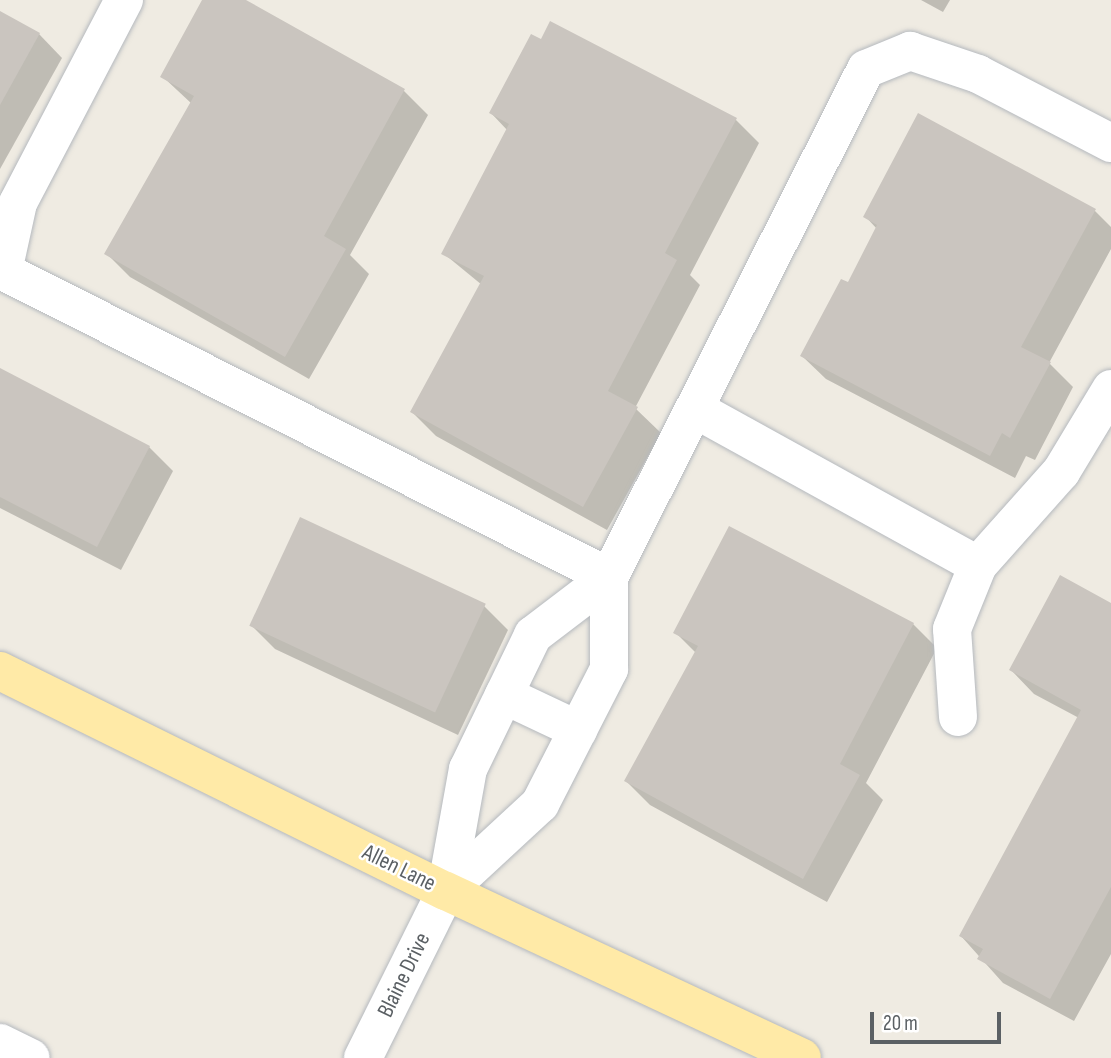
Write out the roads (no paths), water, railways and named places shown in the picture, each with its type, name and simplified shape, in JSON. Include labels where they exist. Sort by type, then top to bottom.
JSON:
[{"type":"main road","name":"Allen Lane","points":[[0,671],[446,891],[802,1058]]},
{"type":"street","points":[[124,0],[18,203],[3,271],[609,577]]},
{"type":"street","points":[[446,891],[468,769],[533,635],[609,577],[866,69],[910,51],[978,74],[1111,143]]},
{"type":"street","points":[[958,717],[951,629],[978,565],[1061,472],[1111,389]]},
{"type":"street","points":[[695,410],[978,565]]},
{"type":"street","points":[[446,891],[540,804],[609,669],[609,577]]},
{"type":"street","points":[[504,695],[578,730]]},
{"type":"street","name":"Blaine Drive","points":[[363,1058],[446,891]]},
{"type":"street","points":[[0,1043],[31,1058]]}]
